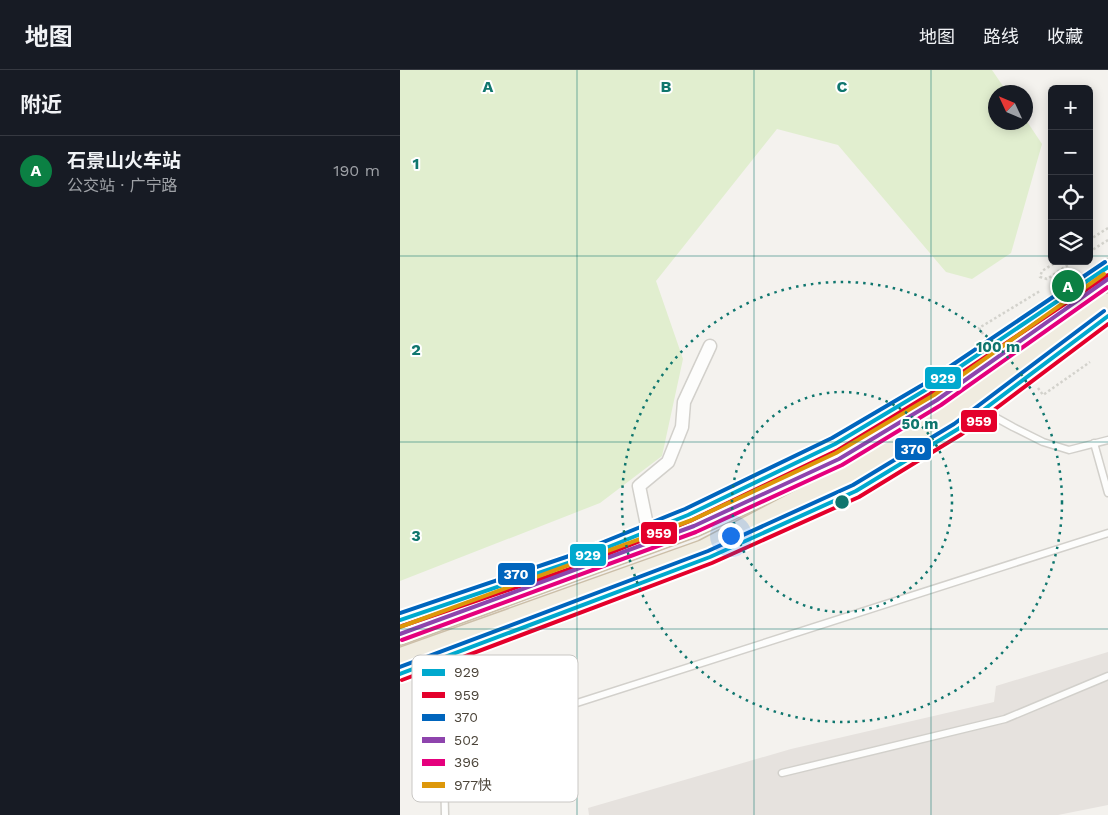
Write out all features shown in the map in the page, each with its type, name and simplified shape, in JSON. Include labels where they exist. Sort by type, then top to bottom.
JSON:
[{"type":"highway","points":[[400,634],[694,526],[839,459],[937,400],[1108,279]]},
{"type":"highway","points":[[400,659],[703,551],[848,475],[942,418],[1108,304]]},
{"type":"street","points":[[400,620],[571,562],[688,515],[835,444],[928,389],[1108,267]]},
{"type":"street","points":[[451,655],[710,558],[856,491],[958,429],[1108,316]]},
{"type":"street","points":[[648,530],[639,486],[668,462],[682,427],[684,402],[710,346]]},
{"type":"street","points":[[400,674],[412,670]]},
{"type":"lane","points":[[983,410],[1043,442],[1069,450],[1108,440]]},
{"type":"lane","points":[[1094,443],[1108,493]]},
{"type":"lane","points":[[578,703],[1108,533]]},
{"type":"lane","points":[[782,773],[1005,719],[1108,676]]},
{"type":"lane","points":[[445,802],[445,815]]},
{"type":"path","points":[[1093,237],[1108,228]]},
{"type":"path","points":[[1093,249],[1108,240]]},
{"type":"path","points":[[1052,265],[1042,272],[1040,277],[1047,278],[1068,265]]},
{"type":"path","points":[[984,335],[980,328],[1040,291]]},
{"type":"path","points":[[1036,384],[1043,395],[1090,362]]},
{"type":"shaded area","points":[[1108,652],[1108,805],[1058,815],[589,815],[588,808],[791,749],[994,702],[996,686]]},
{"type":"green space","points":[[400,70],[992,70],[1002,85],[988,85],[988,130],[1033,130],[1042,144],[1011,253],[972,279],[946,272],[838,145],[777,129],[656,281],[683,359],[662,456],[600,503],[400,581]]},
{"type":"transit line","name":"370","points":[[400,613],[569,556],[685,509],[832,438],[924,384],[1105,262]]},
{"type":"transit line","name":"929","points":[[400,620],[571,562],[688,515],[835,444],[927,389],[1108,267]]},
{"type":"transit line","name":"977快","points":[[400,627],[692,520],[836,453],[934,395],[1104,274]]},
{"type":"transit line","name":"959","points":[[402,626],[573,568],[690,521],[838,450],[930,394],[1108,275]]},
{"type":"transit line","name":"502","points":[[400,634],[694,526],[839,459],[937,400],[1108,279]]},
{"type":"transit line","name":"396","points":[[402,640],[696,532],[842,465],[941,405],[1108,287]]},
{"type":"transit line","name":"370","points":[[432,655],[708,551],[853,485],[954,424],[1104,311]]},
{"type":"transit line","name":"929","points":[[450,655],[710,557],[856,491],[958,429],[1108,316]]},
{"type":"transit line","name":"959","points":[[468,655],[712,563],[859,497],[962,434],[1108,324]]},
{"type":"transit line","name":"370","points":[[400,667],[412,662]]},
{"type":"transit line","name":"929","points":[[400,674],[412,669]]},
{"type":"transit line","name":"959","points":[[402,680],[412,676]]},
{"type":"place","name":"石景山火车站","points":[[1068,286]]}]
